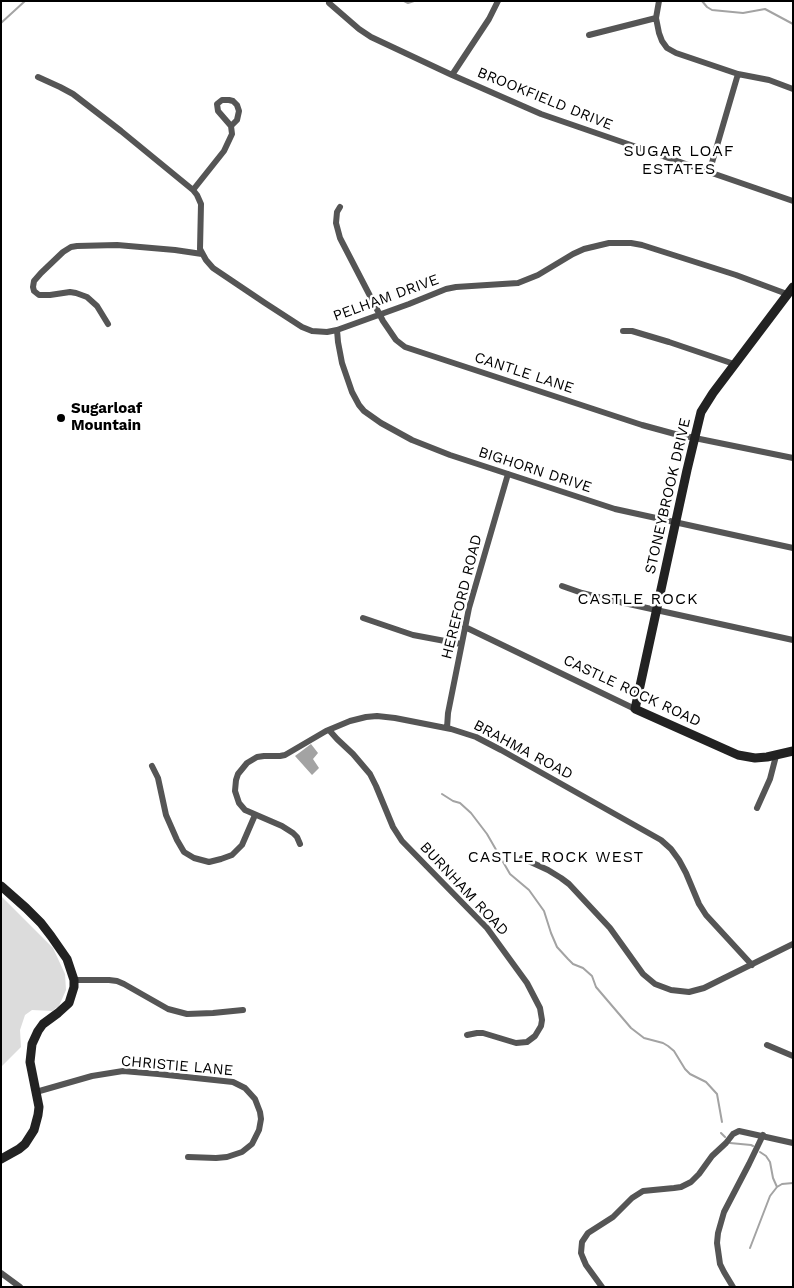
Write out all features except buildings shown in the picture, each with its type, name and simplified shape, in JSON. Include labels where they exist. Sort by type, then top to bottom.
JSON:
[{"type":"street","points":[[452,75],[489,19],[498,1]]},
{"type":"street","points":[[658,1],[656,18],[662,41],[668,48],[676,53],[738,74],[769,80],[793,89]]},
{"type":"street","name":"BROOKFIELD DRIVE","points":[[329,3],[371,37],[541,114],[793,201]]},
{"type":"street","points":[[589,35],[656,18]]},
{"type":"street","points":[[709,173],[738,74]]},
{"type":"street","points":[[38,77],[74,94],[192,190],[197,195],[201,204],[200,244],[202,254],[117,245],[77,246],[66,250],[34,281],[34,291],[39,295],[70,292],[87,296],[97,306],[108,324]]},
{"type":"street","points":[[192,190],[224,151],[232,134],[231,126]]},
{"type":"street","name":"CANTLE LANE","points":[[340,206],[336,223],[340,238],[391,334],[405,347],[642,425],[793,458]]},
{"type":"street","name":"PELHAM DRIVE","points":[[202,254],[212,268],[302,327],[319,332],[337,330],[446,289],[518,283],[538,275],[584,249],[620,242],[642,245],[790,290]]},
{"type":"street","name":"STONEYBROOK DRIVE","points":[[636,709],[701,412],[704,405],[790,290]]},
{"type":"street","name":"BIGHORN DRIVE","points":[[337,330],[342,363],[354,397],[364,411],[380,423],[412,440],[450,455],[615,510],[793,548]]},
{"type":"street","points":[[623,331],[632,331],[734,364]]},
{"type":"street","name":"HEREFORD ROAD","points":[[446,728],[461,644],[475,586],[508,474]]},
{"type":"street","points":[[562,586],[582,593],[793,640]]},
{"type":"street","points":[[363,618],[413,635],[461,644]]},
{"type":"street","name":"CASTLE ROCK ROAD","points":[[465,627],[636,709],[738,755],[755,758],[776,756],[793,751]]},
{"type":"street","name":"BRAHMA ROAD","points":[[300,844],[293,833],[282,826],[242,808],[236,797],[235,786],[236,780],[247,763],[257,757],[285,755],[354,719],[377,716],[464,732],[501,750],[661,840],[679,860],[706,915],[752,965]]},
{"type":"street","name":"BURNHAM ROAD","points":[[330,730],[370,774],[393,827],[402,840],[487,928],[527,983],[540,1008],[542,1016],[541,1026],[535,1036],[527,1042],[516,1043],[484,1033],[467,1035]]},
{"type":"street","points":[[757,808],[770,779],[776,756]]},
{"type":"street","points":[[152,766],[158,778],[166,815],[177,840],[184,852],[194,858],[209,862],[232,854],[242,845],[255,815]]},
{"type":"street","points":[[522,858],[548,870],[569,884],[610,928],[643,974],[662,988],[681,992],[698,990],[712,985],[793,944]]},
{"type":"street","points":[[1,886],[31,913],[51,936],[67,959],[74,980],[72,992],[65,1008],[44,1024],[38,1031],[32,1044],[30,1062],[39,1107],[34,1130],[19,1149],[1,1159]]},
{"type":"street","points":[[74,980],[117,981],[168,1009],[187,1014],[243,1010]]},
{"type":"street","points":[[767,1045],[793,1056]]},
{"type":"street","name":"CHRISTIE LANE","points":[[36,1092],[101,1074],[128,1071],[233,1082],[245,1088],[255,1099],[261,1119],[259,1130],[252,1144],[242,1152],[227,1157],[188,1157]]},
{"type":"street","points":[[602,1287],[586,1265],[581,1253],[582,1242],[588,1234],[613,1217],[637,1194],[648,1190],[674,1188],[691,1182],[712,1156],[736,1133],[742,1131],[793,1143]]},
{"type":"street","points":[[732,1287],[720,1264],[717,1243],[718,1233],[724,1212],[763,1136]]},
{"type":"street","points":[[1,1273],[20,1287]]},
{"type":"shaded area","points":[[311,744],[318,753],[313,759],[319,768],[312,775],[295,756]]},
{"type":"shaded area","points":[[1,896],[53,948],[65,974],[66,990],[59,1006],[52,1011],[32,1010],[25,1015],[20,1030],[21,1047],[1,1067]]},
{"type":"waterway","points":[[1,23],[25,1]]},
{"type":"waterway","points":[[404,1],[408,3],[414,1]]},
{"type":"waterway","points":[[702,1],[712,10],[743,13],[765,9],[793,24]]},
{"type":"waterway","points":[[442,794],[460,803],[471,813],[487,834],[510,874],[529,890],[544,911],[557,947],[573,964],[583,968],[592,976],[596,987],[631,1028],[644,1038],[668,1046],[674,1051],[690,1074],[706,1082],[717,1094],[722,1122]]},
{"type":"waterway","points":[[721,1133],[725,1137]]},
{"type":"waterway","points":[[730,1143],[753,1146]]},
{"type":"waterway","points":[[760,1152],[770,1162],[777,1187]]},
{"type":"waterway","points":[[750,1248],[770,1196],[782,1184],[793,1183]]},
{"type":"place","name":"Sugarloaf Mountain","points":[[61,418]]},
{"type":"district","name":"SUGAR LOAF ESTATES","points":[[679,160]]},
{"type":"district","name":"CASTLE ROCK","points":[[638,599]]},
{"type":"district","name":"CASTLE ROCK WEST","points":[[556,857]]}]
